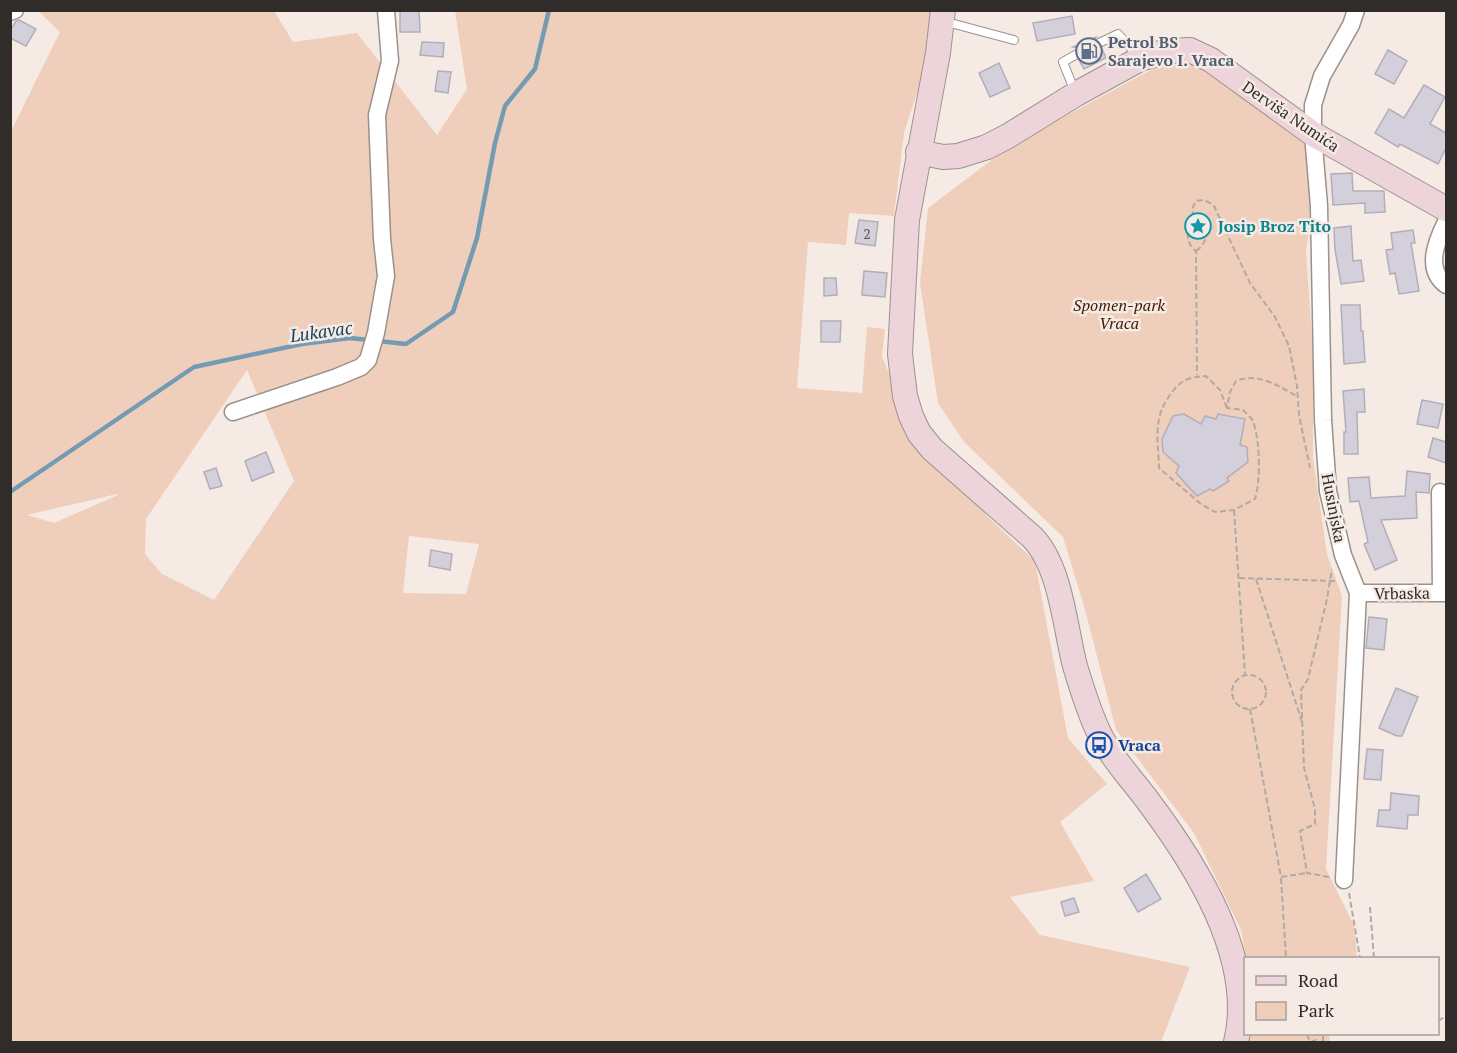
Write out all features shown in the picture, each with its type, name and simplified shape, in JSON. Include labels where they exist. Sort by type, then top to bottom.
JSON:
[{"type":"main road","points":[[943,16],[907,220],[900,354],[905,396],[919,433],[932,449],[1040,546],[1053,575],[1075,666],[1100,735],[1114,758],[1149,801],[1191,864],[1222,924],[1233,954],[1239,1001],[1239,1029],[1236,1042]]},
{"type":"main road","name":"Derviša Numića","points":[[918,152],[943,157],[958,156],[987,147],[1140,59],[1167,51],[1190,50],[1204,56],[1313,134],[1446,208]]},
{"type":"street","points":[[10,12],[15,10]]},
{"type":"street","points":[[234,412],[361,367],[368,360],[374,341],[386,276],[382,239],[377,114],[390,61],[386,10]]},
{"type":"street","name":"Husinjska","points":[[1344,880],[1358,593],[1343,555],[1328,490],[1323,420],[1319,206],[1313,105],[1322,76],[1351,25],[1356,10]]},
{"type":"street","points":[[1446,222],[1439,236],[1433,267],[1438,278],[1446,285]]},
{"type":"street","points":[[1440,492],[1444,593]]},
{"type":"street","name":"Vrbaska","points":[[1358,593],[1444,593]]},
{"type":"lane","points":[[943,16],[1014,40]]},
{"type":"lane","points":[[1099,43],[1118,34],[1140,59]]},
{"type":"lane","points":[[1076,94],[1063,62],[1077,54]]},
{"type":"path","points":[[1194,217],[1191,209],[1196,201],[1208,201],[1214,206],[1250,283],[1275,317],[1288,346],[1298,397],[1299,415]]},
{"type":"path","points":[[1194,217],[1189,225],[1188,241],[1196,251]]},
{"type":"path","points":[[1194,217],[1202,218],[1206,222],[1207,230],[1203,244],[1196,251],[1197,377]]},
{"type":"path","points":[[1206,376],[1220,390],[1227,408],[1243,410],[1252,420],[1257,444],[1258,490],[1255,499],[1234,510],[1215,512],[1201,504],[1159,468],[1158,424],[1162,405],[1176,387],[1190,377],[1206,376]]},
{"type":"path","points":[[1227,408],[1233,386],[1236,381],[1244,378],[1255,378],[1274,383],[1298,397]]},
{"type":"path","points":[[1234,510],[1245,675]]},
{"type":"path","points":[[1307,873],[1300,831],[1315,824],[1315,809],[1304,768],[1302,690],[1308,679],[1334,555],[1343,555]]},
{"type":"path","points":[[1239,578],[1330,581]]},
{"type":"path","points":[[1256,579],[1303,726]]},
{"type":"path","points":[[1245,675],[1257,676],[1265,684],[1266,689],[1261,705],[1250,709],[1239,706],[1233,697],[1233,685],[1245,675]]},
{"type":"path","points":[[1250,709],[1281,877],[1286,957]]},
{"type":"path","points":[[1281,877],[1307,873],[1344,880],[1349,891],[1360,957]]},
{"type":"path","points":[[1370,907],[1374,957]]},
{"type":"path","points":[[1307,1035],[1310,1042],[1316,1040],[1317,1042]]},
{"type":"green space","points":[[38,11],[274,11],[293,42],[357,33],[437,135],[467,89],[455,11],[936,11],[929,56],[904,133],[894,216],[849,213],[846,245],[808,242],[797,388],[862,393],[867,327],[885,329],[882,356],[909,424],[987,516],[1035,561],[1068,738],[1107,784],[1060,822],[1094,881],[1010,897],[1040,935],[1190,967],[1161,1042],[11,1042],[10,133],[60,32]],"holes":[[[247,370],[294,481],[214,600],[162,574],[145,554],[146,519]],[[117,494],[54,523],[27,515]],[[409,536],[479,544],[466,594],[403,593]]]},
{"type":"green space","name":"Spomen-park Vraca","points":[[1184,52],[1324,134],[1306,251],[1313,354],[1313,458],[1327,554],[1342,596],[1326,869],[1354,925],[1357,957],[1246,957],[1241,930],[1194,833],[1116,730],[1084,606],[1063,537],[964,442],[938,403],[920,283],[928,208],[1010,146]]},
{"type":"green space","points":[[1250,1035],[1329,1035],[1330,1042],[1247,1042]]},
{"type":"building","points":[[400,10],[419,10],[420,32],[400,32]]},
{"type":"building","points":[[1072,16],[1075,34],[1037,41],[1033,23]]},
{"type":"building","points":[[19,20],[36,29],[26,46],[10,38],[10,31]]},
{"type":"building","name":"Petrol BS Sarajevo I. Vraca","points":[[1096,37],[1093,42],[1094,46],[1102,49],[1106,58],[1084,69],[1079,60],[1083,57],[1083,51],[1073,47]]},
{"type":"building","points":[[422,42],[444,43],[443,57],[420,55]]},
{"type":"building","points":[[1388,50],[1407,61],[1394,84],[1375,74]]},
{"type":"building","points":[[999,63],[1010,88],[990,97],[979,73]]},
{"type":"building","points":[[438,71],[451,72],[448,93],[435,91]]},
{"type":"building","points":[[1424,85],[1445,97],[1430,124],[1446,133],[1446,148],[1438,164],[1400,144],[1398,147],[1375,133],[1389,109],[1404,118]]},
{"type":"building","points":[[1352,173],[1353,191],[1384,191],[1385,212],[1365,213],[1365,203],[1333,205],[1331,174]]},
{"type":"building","points":[[859,220],[878,222],[875,246],[855,243]]},
{"type":"building","points":[[1351,226],[1353,261],[1361,260],[1364,281],[1341,284],[1334,228]]},
{"type":"building","points":[[1413,230],[1415,243],[1411,243],[1419,291],[1399,294],[1395,273],[1390,274],[1386,250],[1393,249],[1391,233]]},
{"type":"building","points":[[864,271],[887,273],[885,297],[862,295]]},
{"type":"building","points":[[824,278],[836,278],[837,295],[824,296]]},
{"type":"building","points":[[1341,305],[1360,305],[1365,362],[1344,364]]},
{"type":"building","points":[[821,321],[841,321],[840,342],[821,342]]},
{"type":"building","points":[[1364,389],[1365,412],[1357,412],[1358,454],[1344,454],[1344,432],[1346,432],[1343,391]]},
{"type":"building","points":[[1422,400],[1443,404],[1438,428],[1417,424]]},
{"type":"building","points":[[1184,414],[1201,424],[1205,416],[1216,419],[1218,414],[1245,419],[1240,445],[1247,447],[1248,462],[1227,478],[1229,481],[1213,491],[1210,489],[1197,496],[1176,473],[1179,466],[1163,452],[1162,439],[1173,416]]},
{"type":"building","points":[[1433,438],[1446,442],[1446,463],[1428,457]]},
{"type":"building","points":[[266,452],[274,472],[252,481],[245,461]]},
{"type":"building","points":[[216,468],[222,486],[210,489],[204,472]]},
{"type":"building","points":[[1407,471],[1430,474],[1429,493],[1416,492],[1417,518],[1381,520],[1397,560],[1375,570],[1364,544],[1368,542],[1359,501],[1350,502],[1348,478],[1369,477],[1371,498],[1405,496]]},
{"type":"building","points":[[431,550],[452,554],[450,570],[429,566]]},
{"type":"building","points":[[1369,617],[1387,619],[1384,650],[1366,648]]},
{"type":"building","points":[[1396,688],[1418,697],[1402,736],[1379,728]]},
{"type":"building","points":[[1367,749],[1383,750],[1381,780],[1364,779]]},
{"type":"building","points":[[1391,793],[1419,796],[1418,815],[1408,815],[1407,829],[1377,826],[1379,810],[1390,810]]},
{"type":"building","points":[[1146,874],[1161,899],[1138,912],[1124,888]]},
{"type":"building","points":[[1074,898],[1079,912],[1065,916],[1061,902]]},
{"type":"waterway","name":"Lukavac","points":[[10,492],[194,367],[302,344],[350,338],[406,344],[453,312],[477,238],[495,143],[505,106],[535,69],[549,10]]},
{"type":"place","name":"Petrol BS Sarajevo I. Vraca","points":[[1089,51]]},
{"type":"place","name":"Josip Broz Tito","points":[[1198,226]]},
{"type":"place","name":"Vraca","points":[[1099,745]]}]
